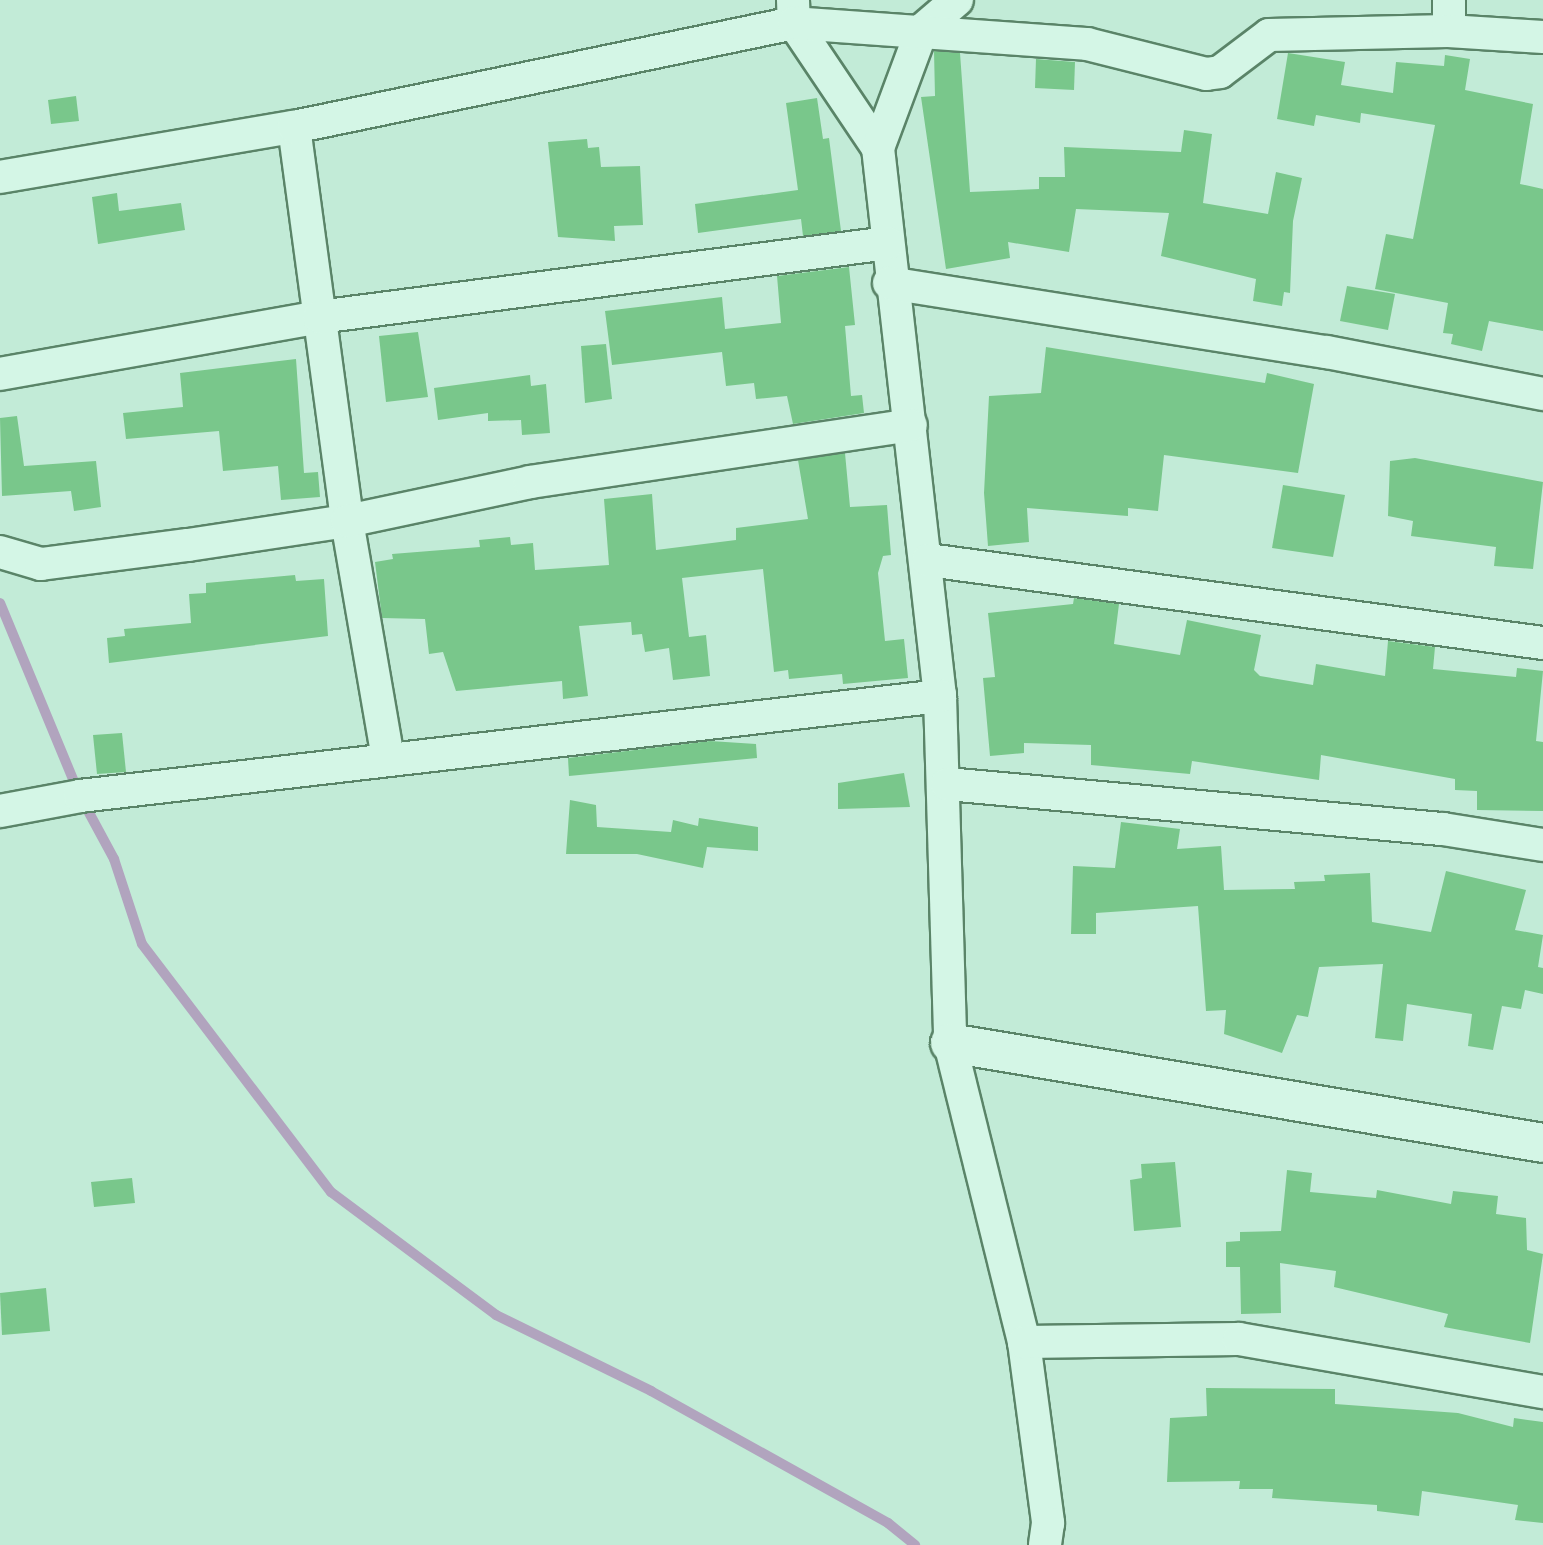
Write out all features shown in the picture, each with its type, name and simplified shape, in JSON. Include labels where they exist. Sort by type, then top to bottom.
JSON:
[{"type":"street","points":[[957,0],[922,30],[878,148],[889,283],[928,560],[940,696],[947,784],[950,1043],[1024,1342],[1048,1523],[1045,1545]]},
{"type":"street","points":[[1448,31],[1449,0]]},
{"type":"street","points":[[793,12],[878,148]]},
{"type":"street","points":[[0,177],[294,127],[793,12],[922,30],[1087,44],[1206,74],[1220,72],[1269,35],[1448,31],[1543,37]]},
{"type":"street","points":[[294,127],[347,521],[388,760]]},
{"type":"street","points":[[0,374],[320,317],[887,243]]},
{"type":"street","points":[[889,283],[1326,352],[1543,394]]},
{"type":"street","points":[[0,552],[41,564],[347,521],[530,482],[911,425]]},
{"type":"street","points":[[928,560],[1543,643]]},
{"type":"street","points":[[0,811],[388,760],[940,696]]},
{"type":"street","points":[[947,784],[1443,829],[1543,845]]},
{"type":"street","points":[[950,1043],[1543,1143]]},
{"type":"street","points":[[1024,1342],[1239,1339],[1543,1392]]},
{"type":"building","points":[[934,51],[960,53],[970,192],[1039,189],[1039,177],[1065,177],[1064,147],[1181,152],[1184,130],[1212,134],[1203,203],[1268,214],[1276,172],[1302,178],[1293,221],[1290,293],[1284,292],[1282,306],[1253,301],[1256,279],[1161,256],[1169,213],[1076,209],[1069,252],[1008,242],[1010,258],[946,269],[921,97],[935,96]]},
{"type":"building","points":[[1288,53],[1345,62],[1341,85],[1393,93],[1396,62],[1444,66],[1445,55],[1470,59],[1465,90],[1533,104],[1520,184],[1543,189],[1543,331],[1489,321],[1482,351],[1451,344],[1453,334],[1443,333],[1448,303],[1375,289],[1386,234],[1413,239],[1435,125],[1361,113],[1360,123],[1316,115],[1314,126],[1277,119]]},
{"type":"building","points":[[1036,59],[1075,62],[1074,90],[1035,88]]},
{"type":"building","points":[[76,96],[79,121],[51,124],[48,100]]},
{"type":"building","points":[[817,98],[823,139],[829,138],[841,231],[803,236],[801,219],[698,233],[695,204],[798,190],[786,103]]},
{"type":"building","points":[[587,139],[588,148],[599,147],[601,167],[640,166],[643,225],[614,226],[615,241],[558,237],[548,142]]},
{"type":"building","points":[[117,193],[119,211],[181,203],[185,230],[98,244],[92,197]]},
{"type":"building","points":[[849,267],[855,325],[845,326],[851,396],[862,395],[864,413],[793,424],[787,396],[756,399],[754,383],[726,386],[722,352],[612,365],[605,311],[722,297],[725,329],[781,323],[777,276]]},
{"type":"building","points":[[1347,286],[1395,294],[1388,330],[1340,321]]},
{"type":"building","points":[[418,332],[428,397],[386,402],[379,336]]},
{"type":"building","points":[[606,344],[612,399],[585,403],[581,346]]},
{"type":"building","points":[[1046,347],[1265,383],[1267,373],[1314,384],[1298,473],[1164,455],[1158,511],[1128,508],[1128,516],[1027,508],[1029,542],[988,546],[984,493],[989,396],[1041,393]]},
{"type":"building","points":[[296,359],[304,473],[318,472],[320,497],[281,500],[278,466],[223,471],[219,431],[126,439],[123,413],[183,407],[180,373]]},
{"type":"building","points":[[530,375],[531,386],[546,384],[550,433],[522,435],[521,420],[488,421],[488,413],[438,420],[434,388]]},
{"type":"building","points":[[17,416],[24,466],[96,461],[101,507],[74,511],[71,491],[2,496],[0,418]]},
{"type":"building","points":[[845,453],[850,507],[887,505],[891,555],[883,556],[878,573],[885,641],[904,639],[908,678],[843,684],[842,674],[789,679],[788,670],[774,672],[763,569],[682,578],[689,637],[706,635],[710,676],[673,680],[669,648],[645,652],[642,634],[632,635],[631,622],[579,626],[588,696],[563,699],[562,681],[456,691],[443,652],[429,654],[425,619],[382,618],[375,562],[393,559],[392,554],[480,547],[479,540],[510,537],[511,545],[533,543],[535,570],[609,565],[604,499],[652,494],[656,550],[736,540],[736,528],[808,519],[798,460]]},
{"type":"building","points":[[1415,458],[1543,482],[1533,569],[1494,566],[1496,547],[1411,536],[1413,521],[1388,516],[1390,461]]},
{"type":"building","points":[[1283,485],[1345,495],[1333,557],[1272,548]]},
{"type":"building","points":[[295,575],[296,581],[324,579],[328,636],[109,663],[107,638],[125,636],[124,629],[191,623],[189,594],[206,593],[206,583]]},
{"type":"building","points":[[1074,598],[1119,604],[1114,644],[1180,655],[1187,620],[1261,635],[1254,670],[1260,676],[1313,685],[1316,664],[1385,676],[1388,641],[1435,647],[1433,669],[1516,677],[1517,668],[1543,671],[1536,741],[1543,742],[1543,811],[1477,810],[1477,791],[1455,790],[1455,779],[1321,755],[1319,780],[1192,761],[1190,774],[1091,765],[1091,745],[1024,743],[1024,753],[990,756],[983,678],[995,677],[988,613],[1073,604]]},
{"type":"building","points":[[122,733],[126,772],[97,774],[93,735]]},
{"type":"building","points":[[710,741],[756,744],[757,758],[569,776],[568,758]]},
{"type":"building","points":[[904,773],[910,807],[838,809],[838,783]]},
{"type":"building","points":[[570,800],[596,805],[597,827],[671,832],[673,820],[698,826],[699,818],[758,827],[758,851],[707,847],[703,868],[637,854],[566,854]]},
{"type":"building","points":[[1121,822],[1180,829],[1177,849],[1221,846],[1224,890],[1295,889],[1294,882],[1325,881],[1324,875],[1370,873],[1372,922],[1431,932],[1446,871],[1526,890],[1515,930],[1543,935],[1538,967],[1543,968],[1543,994],[1525,990],[1521,1009],[1502,1006],[1493,1050],[1468,1046],[1472,1014],[1407,1004],[1403,1041],[1375,1038],[1383,964],[1319,967],[1308,1017],[1297,1015],[1282,1053],[1224,1034],[1226,1010],[1206,1011],[1198,906],[1096,913],[1096,934],[1071,934],[1073,866],[1115,868]]},
{"type":"building","points":[[1175,1162],[1181,1227],[1134,1231],[1130,1180],[1142,1178],[1141,1164]]},
{"type":"building","points":[[1287,1170],[1312,1173],[1310,1192],[1376,1198],[1377,1190],[1451,1204],[1453,1191],[1498,1196],[1496,1214],[1526,1218],[1527,1250],[1543,1254],[1530,1343],[1444,1327],[1448,1314],[1334,1287],[1336,1271],[1280,1263],[1281,1313],[1241,1314],[1240,1267],[1226,1267],[1226,1242],[1240,1241],[1240,1232],[1281,1231]]},
{"type":"building","points":[[132,1178],[135,1203],[94,1207],[91,1182]]},
{"type":"building","points":[[46,1288],[50,1331],[2,1335],[0,1293]]},
{"type":"building","points":[[1206,1388],[1335,1389],[1335,1404],[1458,1413],[1513,1427],[1514,1418],[1543,1422],[1543,1523],[1515,1520],[1518,1505],[1422,1491],[1419,1516],[1377,1511],[1377,1505],[1272,1498],[1273,1489],[1239,1489],[1240,1481],[1167,1482],[1170,1418],[1207,1416]]},
{"type":"waterway","points":[[0,603],[80,796],[114,859],[142,944],[331,1192],[496,1315],[651,1391],[888,1523],[915,1545]]}]
